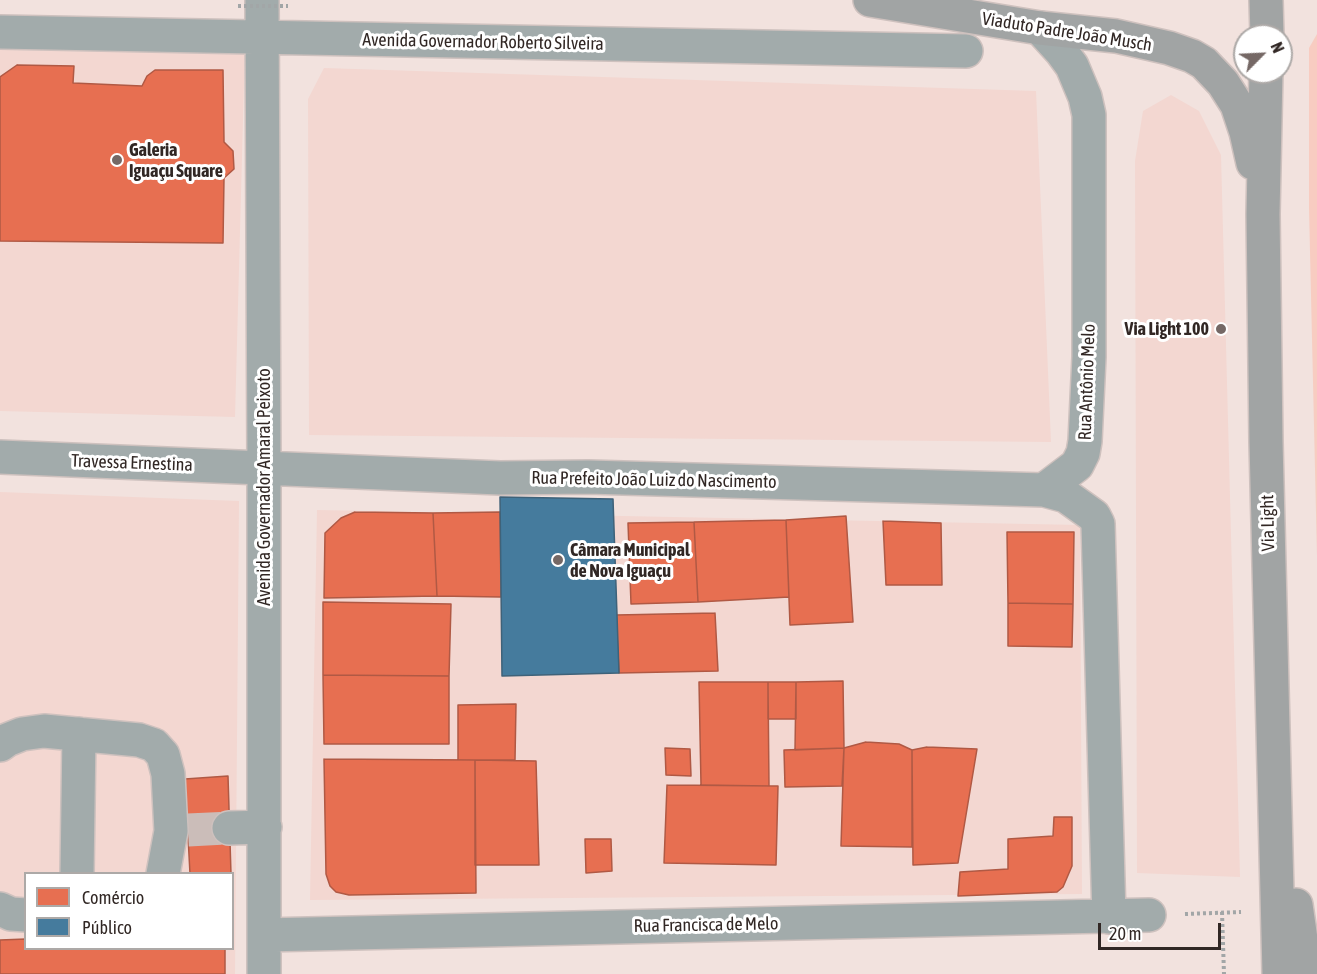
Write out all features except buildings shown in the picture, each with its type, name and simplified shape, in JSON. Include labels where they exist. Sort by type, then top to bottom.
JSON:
[{"type":"main road","name":"Viaduto Padre João Musch","points":[[870,0],[1040,28],[1129,39],[1192,56],[1204,63],[1223,83],[1237,105],[1246,132],[1263,214]]},
{"type":"main road","points":[[1267,21],[1288,0]]},
{"type":"main road","name":"Via Light","points":[[1266,84],[1263,214],[1266,442],[1279,974]]},
{"type":"main road","points":[[1273,742],[1306,974]]},
{"type":"street","name":"Avenida Governador Amaral Peixoto","points":[[263,4],[264,974]]},
{"type":"street","name":"Rua Antônio Melo","points":[[1040,28],[1072,66],[1085,97],[1089,115],[1089,357],[1085,441],[1083,453],[1077,465],[1044,490]]},
{"type":"street","name":"Avenida Governador Roberto Silveira","points":[[0,32],[966,51]]},
{"type":"street","name":"Travessa Ernestina","points":[[0,457],[264,468]]},
{"type":"street","name":"Rua Prefeito João Luiz do Nascimento","points":[[264,468],[501,478],[588,477],[1044,490]]},
{"type":"street","points":[[1044,490],[1066,496],[1078,503],[1094,516],[1098,524],[1099,639],[1109,917]]},
{"type":"street","points":[[0,746],[7,740],[22,734],[44,731],[139,740],[154,745],[163,755],[179,830],[163,872]]},
{"type":"street","points":[[77,872],[79,734]]},
{"type":"street","points":[[229,828],[264,827]]},
{"type":"street","points":[[0,909],[11,915],[24,915]]},
{"type":"street","name":"Rua Francisca de Melo","points":[[264,934],[1149,915]]},
{"type":"path","points":[[1222,912],[1224,974]]},
{"type":"shaded area","points":[[1317,34],[1317,556],[1309,208],[1309,48]]},
{"type":"shaded area","points":[[245,45],[235,417],[0,411],[0,46]]},
{"type":"shaded area","points":[[324,68],[1036,91],[1051,442],[309,435],[308,99]]},
{"type":"shaded area","points":[[1171,95],[1199,111],[1221,155],[1240,877],[1137,873],[1135,161],[1143,111]]},
{"type":"shaded area","points":[[0,492],[239,501],[235,974],[0,974]]},
{"type":"shaded area","points":[[317,510],[1080,525],[1082,894],[310,900]]},
{"type":"tunnel","points":[[188,830],[229,828]]},
{"type":"place","name":"Galeria Iguaçu Square","points":[[117,160]]},
{"type":"place","name":"Via Light 100","points":[[1221,329]]},
{"type":"place","name":"Câmara Municipal de Nova Iguaçu","points":[[558,560]]}]
